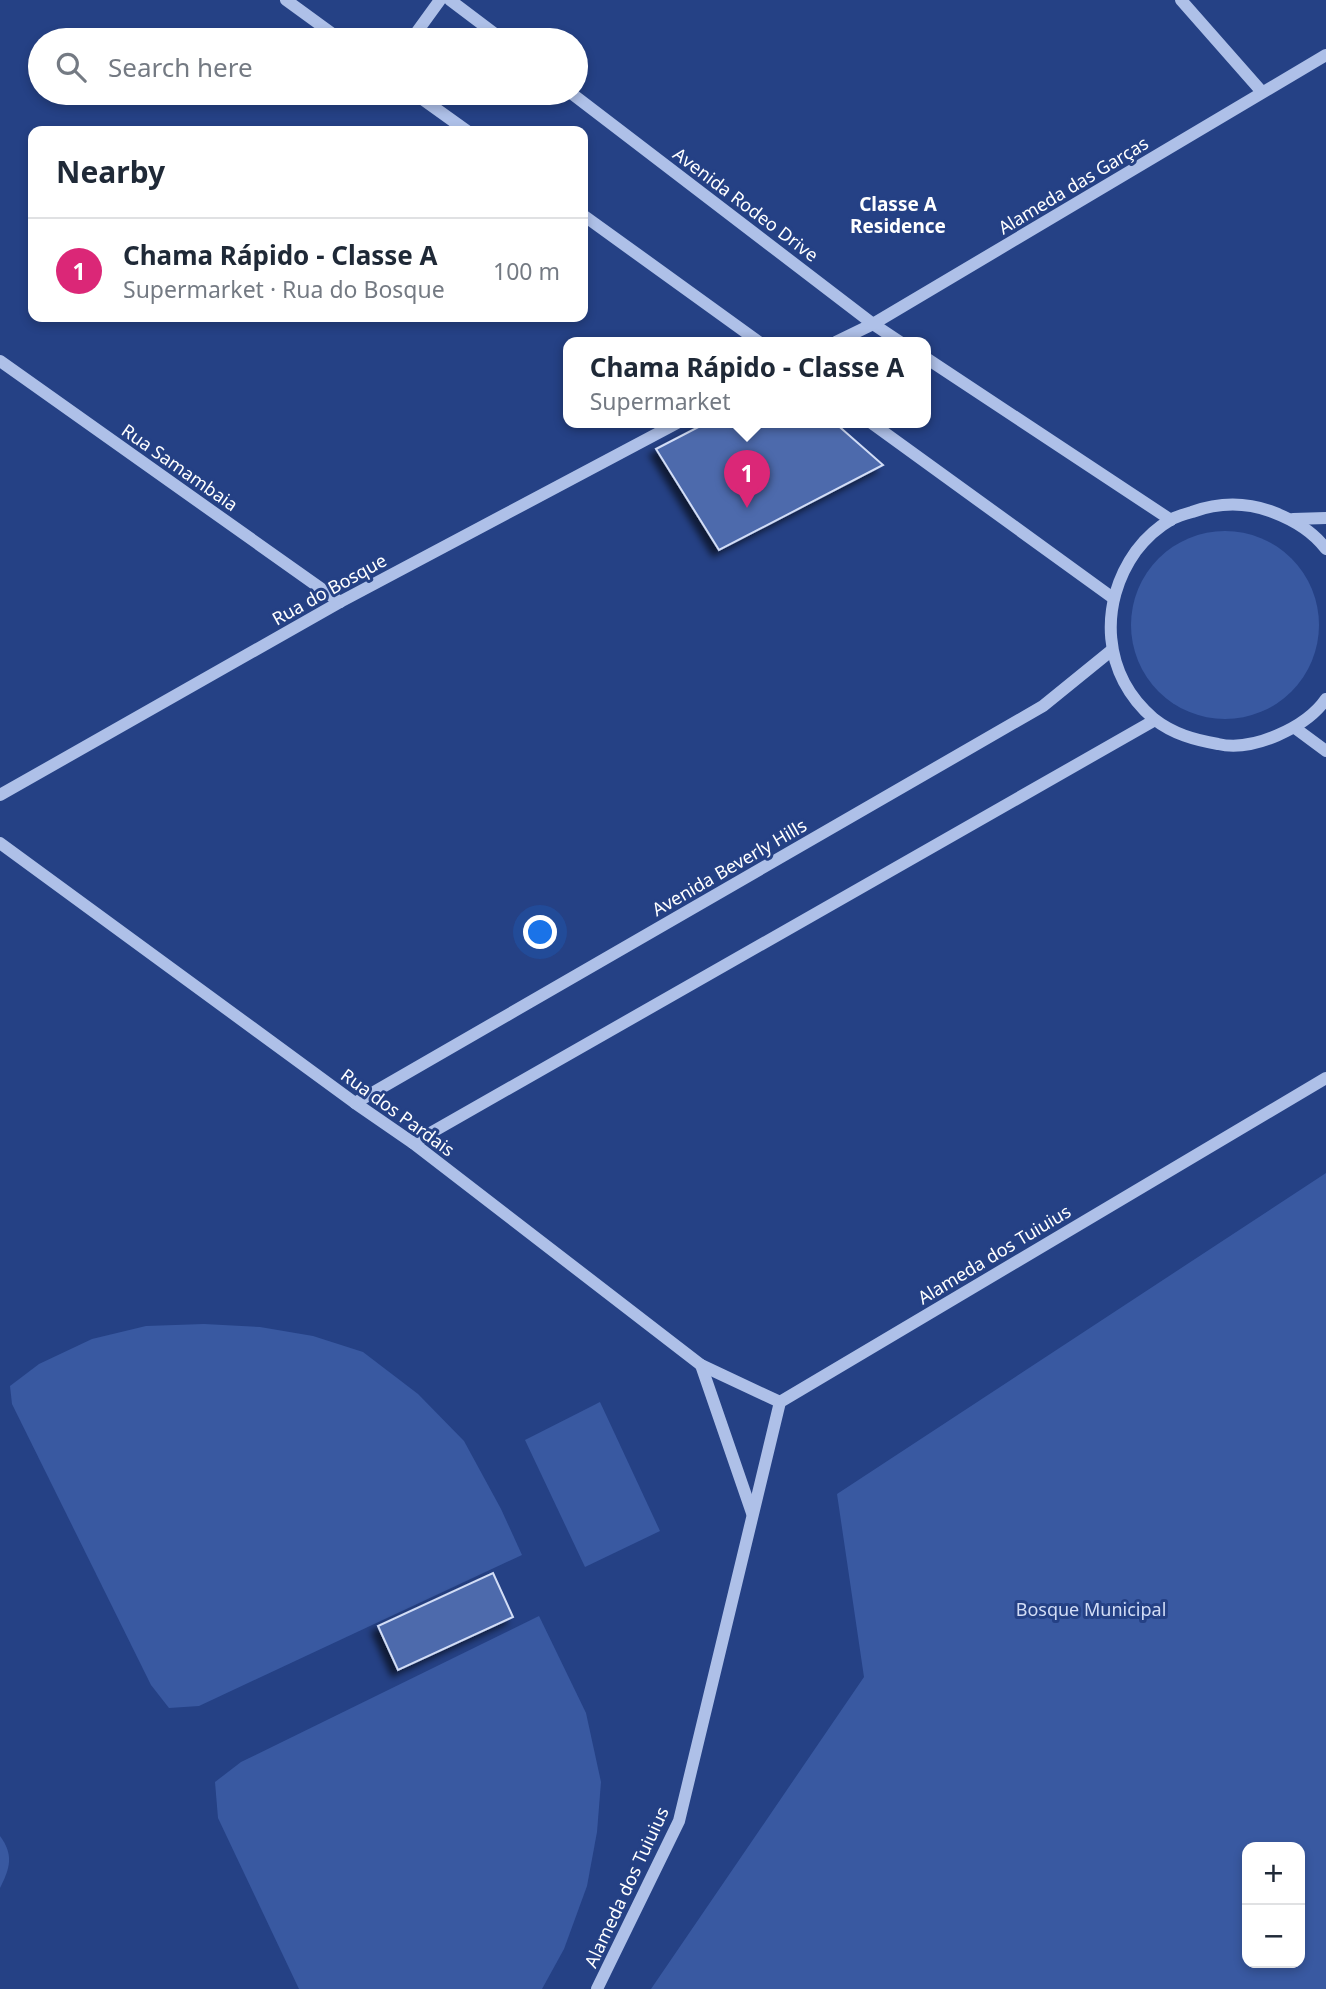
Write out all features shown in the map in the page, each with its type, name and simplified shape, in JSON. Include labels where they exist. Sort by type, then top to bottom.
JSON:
[{"type":"street","points":[[286,0],[324,28]]},
{"type":"street","points":[[420,28],[440,0]]},
{"type":"street","points":[[450,0],[487,28]]},
{"type":"street","points":[[1181,0],[1262,92]]},
{"type":"street","name":"Alameda das Garças","points":[[846,337],[873,324],[1326,55]]},
{"type":"street","points":[[431,105],[460,126]]},
{"type":"street","name":"Avenida Rodeo Drive","points":[[587,105],[892,337]]},
{"type":"street","points":[[588,219],[752,337]]},
{"type":"street","name":"Rua Samambaia","points":[[0,361],[340,602]]},
{"type":"street","points":[[931,361],[1171,520]]},
{"type":"street","name":"Rua do Bosque","points":[[0,795],[340,602],[668,428]]},
{"type":"street","points":[[878,428],[1113,598]]},
{"type":"street","points":[[1326,549],[1293,519],[1253,505],[1211,505],[1171,520],[1145,540],[1125,567],[1113,598],[1110,624],[1112,650],[1121,676],[1136,700],[1155,720],[1188,738],[1224,746],[1261,742],[1295,728],[1326,699]]},
{"type":"street","points":[[1293,519],[1326,518]]},
{"type":"street","name":"Avenida Beverly Hills","points":[[355,1103],[1043,706],[1112,650]]},
{"type":"street","points":[[413,1143],[1155,720]]},
{"type":"street","points":[[1295,728],[1326,751]]},
{"type":"street","name":"Rua dos Pardais","points":[[0,843],[413,1143],[701,1365],[779,1402]]},
{"type":"street","name":"Alameda dos Tuiuius","points":[[597,1989],[679,1821],[779,1402],[1326,1078]]},
{"type":"street","points":[[701,1365],[753,1514]]},
{"type":"green space","points":[[1225,531],[1261,539],[1277,547],[1291,559],[1303,573],[1311,589],[1319,625],[1311,661],[1303,677],[1291,691],[1277,703],[1261,711],[1225,719],[1189,711],[1173,703],[1159,691],[1147,677],[1139,661],[1131,625],[1139,589],[1147,573],[1159,559],[1173,547],[1189,539]]},
{"type":"green space","name":"Bosque Municipal","points":[[1326,1173],[1326,1989],[651,1989],[864,1677],[837,1494]]},
{"type":"green space","points":[[204,1324],[260,1327],[313,1336],[363,1352],[418,1394],[464,1441],[501,1509],[522,1555],[199,1706],[169,1708],[151,1685],[12,1404],[10,1386],[39,1364],[92,1339],[146,1326]]},
{"type":"green space","points":[[600,1402],[660,1531],[585,1567],[525,1440]]},
{"type":"green space","points":[[539,1616],[586,1713],[601,1782],[597,1832],[587,1886],[564,1949],[542,1989],[299,1989],[218,1818],[215,1782],[241,1762]]},
{"type":"green space","points":[[0,1836],[7,1849],[9,1862],[0,1888]]},
{"type":"building","points":[[696,428],[841,428],[883,465],[719,550],[656,449]]},
{"type":"building","points":[[493,1573],[513,1617],[398,1670],[378,1626]]},
{"type":"place","name":"Chama Rápido - Classe A","points":[[747,508]]},
{"type":"district","name":"Classe A Residence","points":[[898,215]]}]
